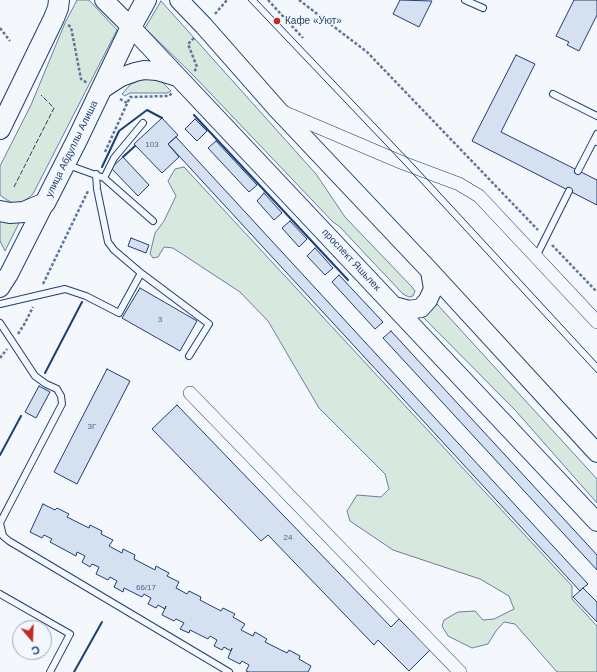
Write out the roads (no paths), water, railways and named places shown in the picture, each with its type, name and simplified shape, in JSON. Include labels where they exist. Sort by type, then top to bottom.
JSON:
[{"type":"main road","name":"проспект Яшьлек","points":[[104,0],[597,522]]},
{"type":"main road","points":[[179,0],[204,26],[277,109],[430,271],[597,453]]},
{"type":"main road","name":"улица Абдуллы Алиша","points":[[0,288],[9,274],[66,164],[95,87],[143,4]]},
{"type":"main road","points":[[1,122],[61,8]]},
{"type":"main road","points":[[95,87],[121,76],[144,70],[157,71],[180,82]]},
{"type":"main road","points":[[0,211],[10,213],[24,212],[45,203]]},
{"type":"main road","points":[[394,306],[409,310],[421,308],[428,300],[432,289],[430,271]]},
{"type":"street","points":[[277,109],[395,160],[459,184],[480,196],[597,322]]},
{"type":"street","points":[[190,393],[460,672]]},
{"type":"lane","points":[[465,0],[483,8]]},
{"type":"lane","points":[[553,94],[595,115],[597,106]]},
{"type":"lane","points":[[104,178],[114,158],[143,123]]},
{"type":"lane","points":[[578,171],[595,141],[597,134]]},
{"type":"lane","points":[[66,164],[104,178],[153,221]]},
{"type":"lane","points":[[96,174],[97,189],[108,242],[114,250],[141,273],[208,324],[190,356]]},
{"type":"lane","points":[[536,257],[569,190]]},
{"type":"lane","points":[[0,304],[66,289],[86,296],[119,313],[141,273]]},
{"type":"lane","points":[[0,323],[35,376],[57,389],[61,396],[62,404],[0,523],[3,536],[229,672]]},
{"type":"lane","points":[[0,594],[70,634],[50,672]]},
{"type":"tram line","points":[[248,0],[403,163],[597,373]]},
{"type":"tram line","points":[[257,0],[416,167],[597,363]]},
{"type":"place","name":"Кафе «Уют»","points":[[277,21]]}]
